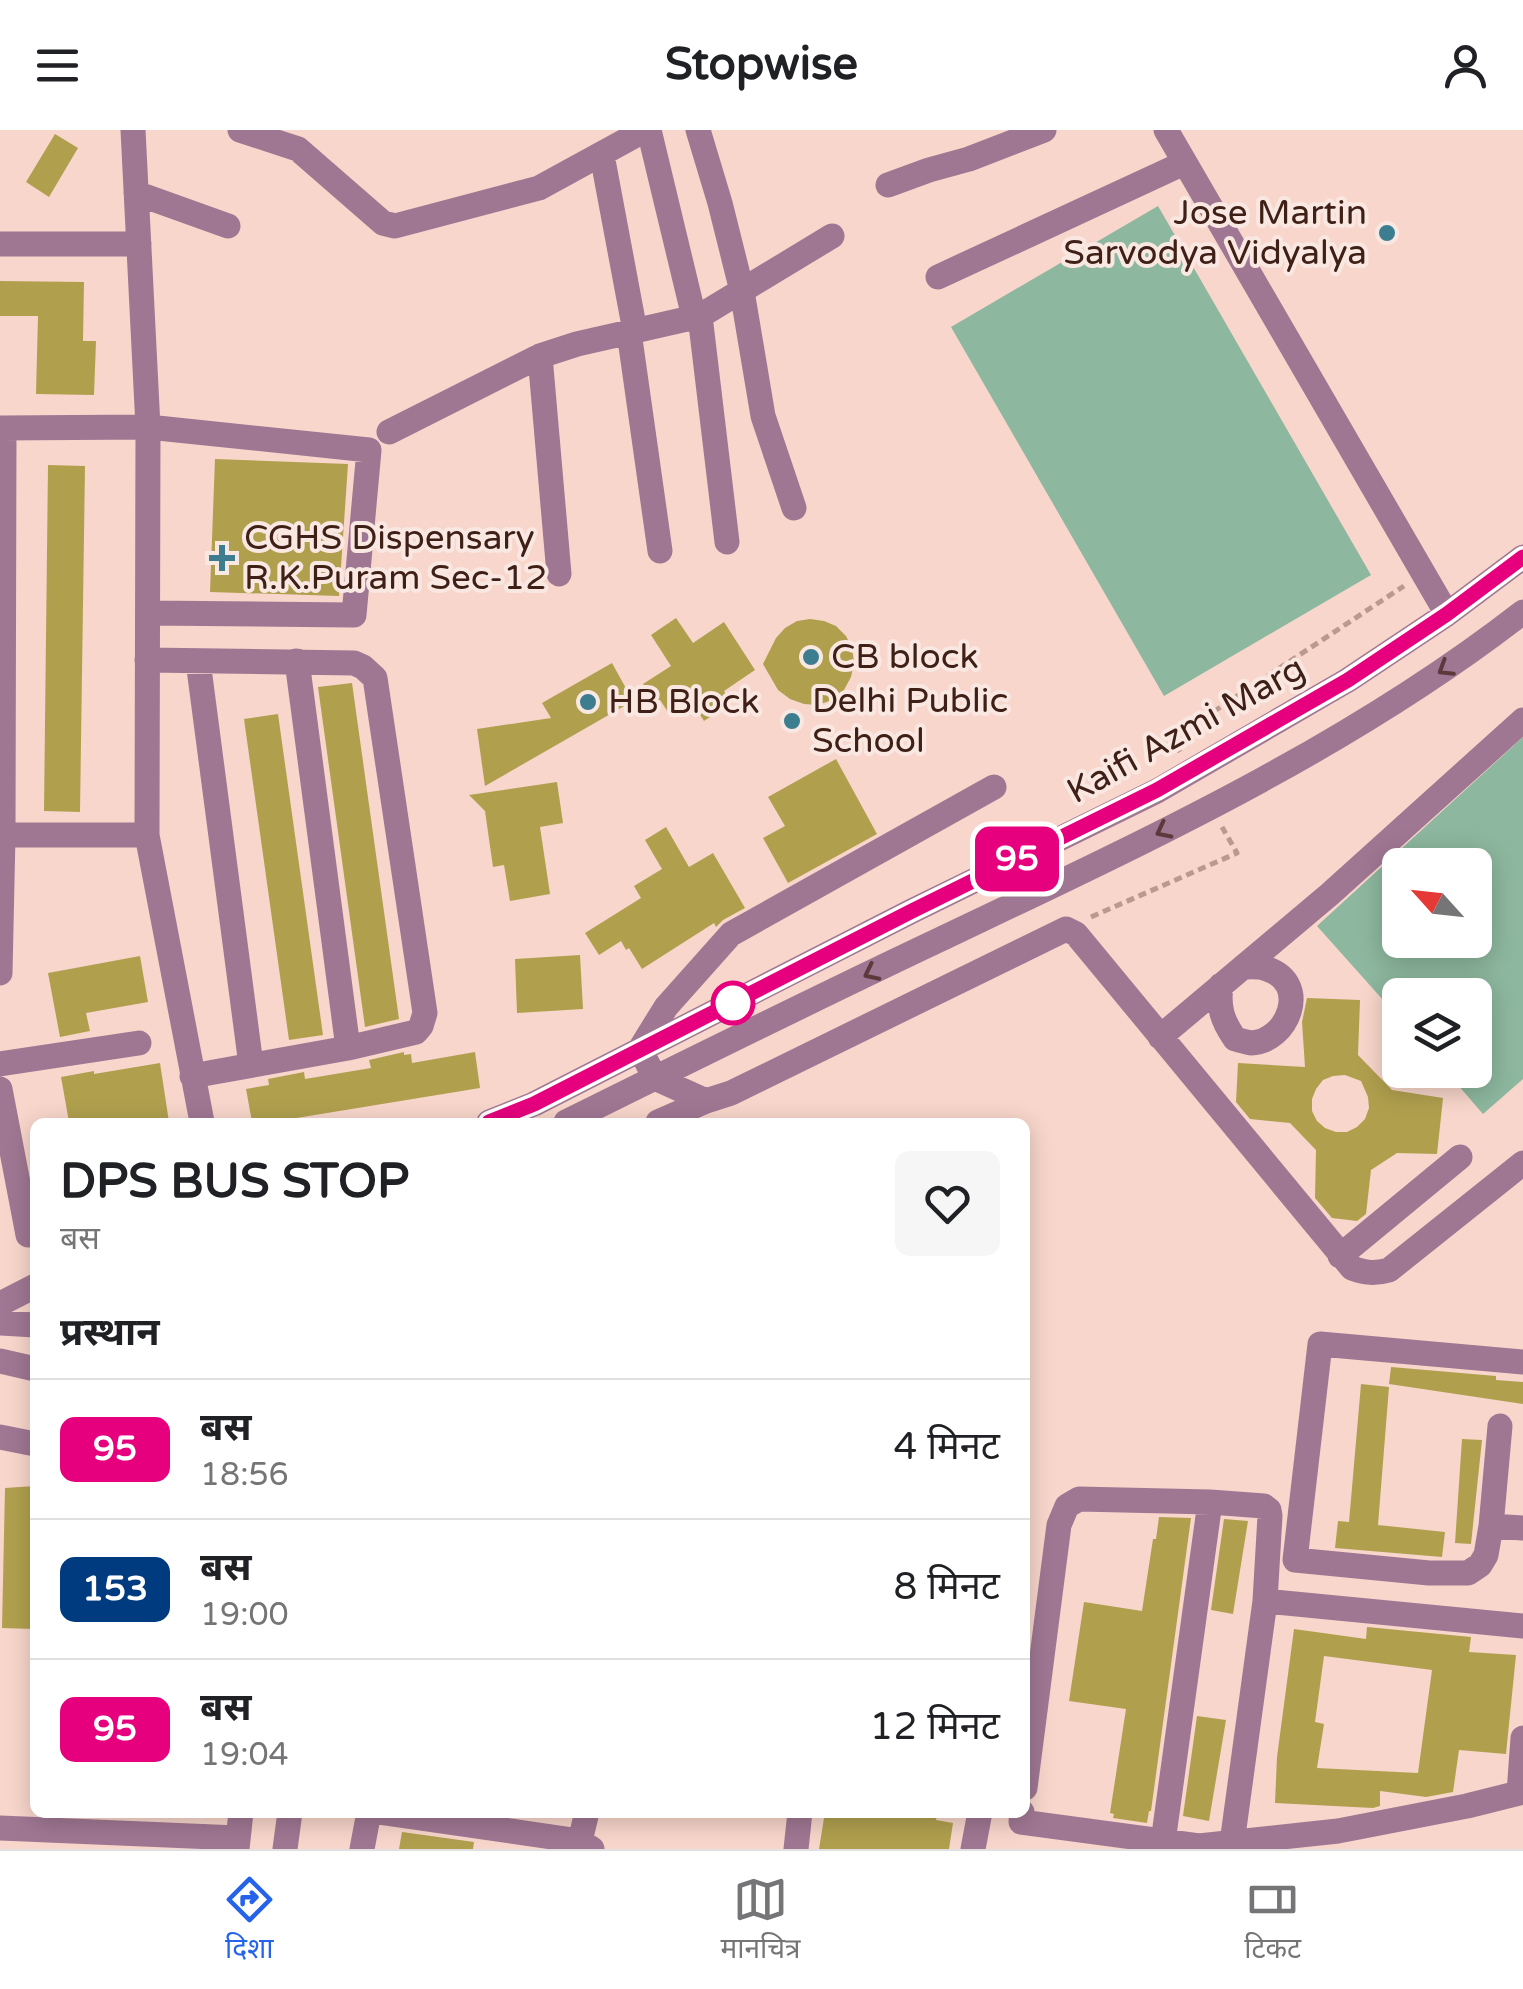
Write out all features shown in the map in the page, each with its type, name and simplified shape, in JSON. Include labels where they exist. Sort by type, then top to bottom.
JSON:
[{"type":"street","points":[[133,130],[148,427],[147,835],[201,1118]]},
{"type":"street","points":[[240,130],[298,150],[383,223],[395,226],[540,188],[647,130],[698,316],[727,542]]},
{"type":"street","points":[[698,130],[742,292],[762,416],[794,508]]},
{"type":"street","points":[[888,186],[1044,130]]},
{"type":"street","points":[[1166,130],[1447,614]]},
{"type":"street","points":[[602,154],[632,332],[660,551]]},
{"type":"street","points":[[938,277],[1184,163]]},
{"type":"street","points":[[136,193],[228,226]]},
{"type":"street","points":[[389,432],[540,356],[698,316],[832,236]]},
{"type":"street","points":[[0,244],[139,244]]},
{"type":"street","points":[[540,356],[559,574]]},
{"type":"street","points":[[0,973],[2,428],[148,427],[368,450],[354,615],[148,613]]},
{"type":"street","name":"Kaifi Azmi Marg","points":[[499,1118],[534,1104],[1157,790],[1348,680],[1523,557]]},
{"type":"street","points":[[574,1118],[1073,877],[1241,791],[1468,655],[1523,612]]},
{"type":"street","points":[[147,660],[354,663],[375,678],[425,1013],[416,1032],[192,1076]]},
{"type":"street","points":[[198,660],[251,1066]]},
{"type":"street","points":[[297,660],[348,1048]]},
{"type":"street","points":[[1160,1037],[1330,894],[1523,720]]},
{"type":"street","points":[[706,1100],[655,1078],[640,1049],[666,1007],[731,934],[994,787]]},
{"type":"street","points":[[2,835],[147,835]]},
{"type":"street","points":[[667,1118],[731,1093],[1068,929],[1352,1268],[1377,1274],[1389,1270],[1523,1163]]},
{"type":"street","points":[[1222,986],[1219,1002],[1223,1021],[1235,1038],[1250,1043],[1265,1039],[1280,1027],[1292,1007],[1290,989],[1280,974],[1264,967],[1243,967]]},
{"type":"street","points":[[0,1064],[139,1042]]},
{"type":"street","points":[[0,1089],[28,1235]]},
{"type":"street","points":[[534,1104],[549,1118]]},
{"type":"street","points":[[1340,1256],[1460,1156]]},
{"type":"street","points":[[0,1304],[30,1289]]},
{"type":"street","points":[[0,1324],[30,1324]]},
{"type":"street","points":[[1500,1426],[1486,1555],[1468,1573],[1296,1560],[1320,1344],[1523,1362]]},
{"type":"street","points":[[1,1366],[30,1369]]},
{"type":"street","points":[[0,1437],[30,1443]]},
{"type":"street","points":[[1030,1749],[1059,1525],[1068,1506],[1079,1499],[1210,1502],[1258,1505],[1269,1510],[1265,1601],[1232,1843]]},
{"type":"street","points":[[1164,1842],[1210,1502]]},
{"type":"street","points":[[1491,1526],[1523,1528]]},
{"type":"street","points":[[1265,1601],[1523,1626]]},
{"type":"street","points":[[1021,1818],[1021,1822],[1087,1840],[1164,1842],[1199,1848],[1338,1831],[1521,1792],[1523,1738]]},
{"type":"street","points":[[285,1849],[289,1818]]},
{"type":"street","points":[[362,1849],[368,1818]]},
{"type":"street","points":[[416,1818],[586,1845],[587,1818]]},
{"type":"street","points":[[796,1849],[799,1818]]},
{"type":"street","points":[[973,1849],[979,1818]]},
{"type":"street","points":[[0,1828],[239,1833]]},
{"type":"path","points":[[1183,758],[1172,738],[1424,574]]},
{"type":"path","points":[[1062,929],[1237,854],[1218,820]]},
{"type":"green space","points":[[1158,206],[1371,575],[1164,696],[951,327]]},
{"type":"green space","points":[[1523,737],[1523,1079],[1483,1114],[1461,1088],[1492,1088],[1492,978],[1382,978],[1382,999],[1317,926],[1382,866],[1382,958],[1492,958],[1492,848],[1402,848]]},
{"type":"building","points":[[55,134],[78,148],[49,197],[26,182]]},
{"type":"building","points":[[0,281],[84,282],[83,341],[96,341],[94,395],[36,394],[38,316],[0,316]]},
{"type":"building","points":[[215,459],[348,464],[339,596],[210,592]]},
{"type":"building","points":[[48,465],[85,466],[80,812],[44,811]]},
{"type":"building","points":[[676,618],[693,643],[724,622],[755,670],[724,691],[731,703],[704,721],[691,701],[670,715],[643,684],[671,666],[651,635]]},
{"type":"building","name":"CB block","points":[[810,619],[836,626],[846,636],[854,663],[844,690],[818,705],[790,699],[778,690],[763,664],[785,628]]},
{"type":"building","points":[[612,663],[633,701],[485,786],[477,729],[551,718],[542,703]]},
{"type":"building","points":[[352,683],[399,1019],[365,1027],[318,687]]},
{"type":"building","points":[[278,714],[323,1035],[289,1040],[244,719]]},
{"type":"building","points":[[836,759],[877,834],[788,883],[763,838],[785,826],[768,797]]},
{"type":"building","points":[[557,782],[563,823],[540,827],[550,894],[510,901],[504,865],[493,867],[485,811],[469,795]]},
{"type":"building","points":[[666,827],[689,867],[713,853],[745,908],[642,969],[621,941],[599,955],[585,933],[641,898],[634,886],[662,869],[645,840]]},
{"type":"building","points":[[580,955],[583,1009],[517,1013],[515,959]]},
{"type":"building","points":[[140,956],[148,1002],[86,1013],[90,1031],[60,1037],[48,973]]},
{"type":"building","points":[[1307,998],[1360,1000],[1358,1055],[1382,1080],[1382,1088],[1443,1098],[1437,1154],[1397,1153],[1371,1170],[1366,1214],[1357,1221],[1332,1218],[1315,1198],[1316,1150],[1290,1123],[1250,1119],[1236,1102],[1238,1063],[1305,1067],[1302,1022]],"holes":[[[1345,1075],[1361,1081],[1368,1097],[1365,1119],[1347,1132],[1325,1128],[1312,1111],[1316,1089],[1333,1076]]]},
{"type":"building","points":[[404,1052],[411,1054],[412,1063],[475,1052],[480,1088],[296,1118],[251,1118],[246,1089],[269,1085],[268,1079],[304,1072],[305,1079],[371,1068],[369,1060]]},
{"type":"building","points":[[160,1063],[168,1118],[68,1118],[61,1077]]},
{"type":"building","points":[[1391,1367],[1523,1382],[1523,1404],[1389,1384]]},
{"type":"building","points":[[1361,1384],[1389,1387],[1378,1525],[1445,1532],[1442,1557],[1335,1548],[1338,1521],[1349,1522]]},
{"type":"building","points":[[1462,1439],[1482,1440],[1471,1544],[1455,1543]]},
{"type":"building","points":[[30,1486],[30,1629],[2,1628],[5,1488]]},
{"type":"building","points":[[1159,1517],[1191,1518],[1147,1823],[1113,1818],[1110,1813],[1126,1709],[1069,1701],[1084,1602],[1142,1611]]},
{"type":"building","points":[[1224,1519],[1248,1521],[1233,1614],[1211,1610]]},
{"type":"building","points":[[1367,1627],[1471,1637],[1469,1652],[1516,1655],[1506,1754],[1459,1750],[1453,1792],[1426,1797],[1380,1791],[1380,1806],[1373,1808],[1275,1803],[1277,1757],[1294,1629],[1366,1639]],"holes":[[[1324,1656],[1432,1670],[1418,1773],[1317,1768],[1324,1724],[1315,1722]]]},
{"type":"building","points":[[1197,1716],[1226,1720],[1209,1821],[1183,1816]]},
{"type":"building","points":[[824,1818],[936,1818],[953,1823],[949,1849],[819,1849]]},
{"type":"building","points":[[402,1832],[474,1842],[473,1849],[399,1849]]},
{"type":"bus line","name":"95","points":[[499,1118],[534,1104],[1157,790],[1348,680],[1523,557]]},
{"type":"place","name":"Jose Martin Sarvodya Vidyalya","points":[[1387,233]]},
{"type":"place","name":"CGHS Dispensary R.K.Puram Sec-12","points":[[222,558]]},
{"type":"place","name":"CB block","points":[[811,657]]},
{"type":"place","name":"HB Block","points":[[588,702]]},
{"type":"place","name":"Delhi Public School","points":[[792,721]]}]
